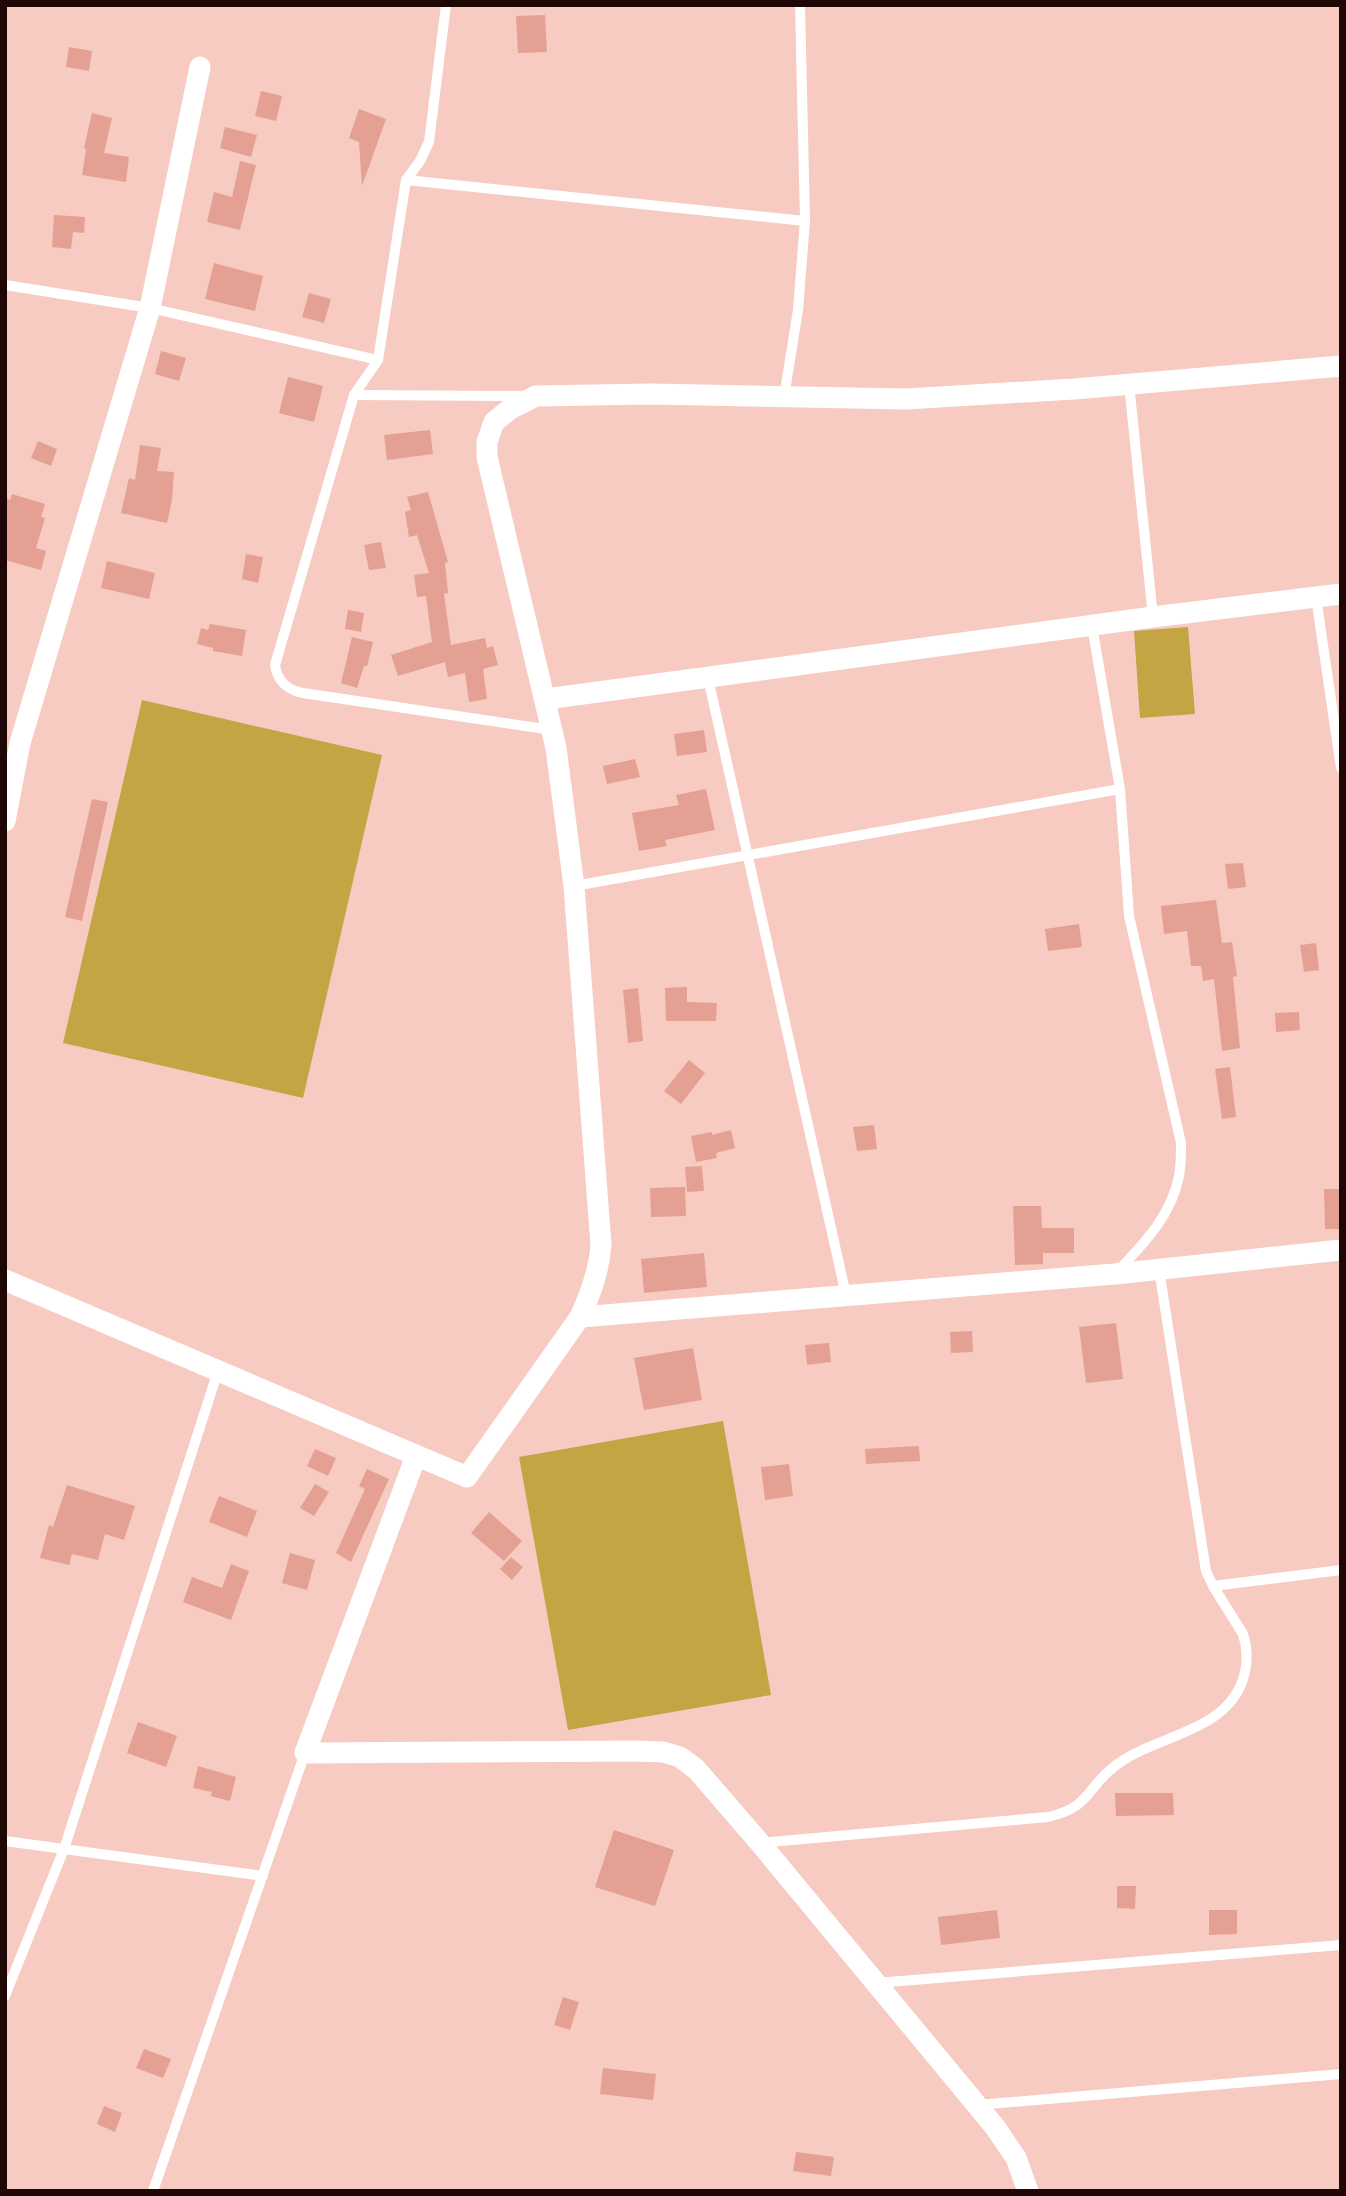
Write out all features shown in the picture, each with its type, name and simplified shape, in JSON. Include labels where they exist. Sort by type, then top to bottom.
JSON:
[{"type":"street","points":[[5,821],[13,746],[150,309],[200,67]]},
{"type":"street","points":[[5,1280],[467,1477],[580,1317],[599,1267],[601,1245],[574,886],[556,748],[487,457],[487,442],[494,422],[510,409],[536,396],[651,394],[906,399],[1341,366]]},
{"type":"street","points":[[546,699],[1341,594]]},
{"type":"street","points":[[580,1317],[1115,1273],[1341,1250]]},
{"type":"street","points":[[416,1455],[306,1753],[639,1751],[663,1752],[680,1757],[696,1769],[760,1843],[995,2127],[1016,2158],[1028,2191]]},
{"type":"lane","points":[[446,5],[429,142],[420,161],[406,180],[378,360],[354,395],[275,665],[279,678],[292,691],[552,730]]},
{"type":"lane","points":[[784,397],[798,310],[805,221],[800,5]]},
{"type":"lane","points":[[406,180],[805,221]]},
{"type":"lane","points":[[5,285],[150,309],[378,360]]},
{"type":"lane","points":[[1129,384],[1153,617]]},
{"type":"lane","points":[[354,395],[536,396]]},
{"type":"lane","points":[[1316,597],[1341,768]]},
{"type":"lane","points":[[1092,626],[1120,789],[1129,916],[1181,1143],[1179,1175],[1169,1207],[1150,1237],[1115,1273]]},
{"type":"lane","points":[[708,678],[846,1296]]},
{"type":"lane","points":[[574,886],[1120,789]]},
{"type":"lane","points":[[760,1843],[1048,1817],[1066,1813],[1083,1802],[1114,1767],[1147,1746],[1205,1723],[1233,1700],[1246,1673],[1246,1643],[1206,1571],[1159,1269]]},
{"type":"lane","points":[[5,1996],[64,1849],[218,1371]]},
{"type":"lane","points":[[1213,1587],[1341,1570]]},
{"type":"lane","points":[[153,2191],[306,1753]]},
{"type":"lane","points":[[5,1841],[263,1876]]},
{"type":"lane","points":[[876,1983],[1341,1945]]},
{"type":"lane","points":[[976,2105],[1341,2074]]},
{"type":"shaded area","points":[[1188,627],[1195,714],[1140,718],[1134,631]]},
{"type":"shaded area","points":[[142,700],[382,755],[303,1098],[63,1043]]},
{"type":"shaded area","points":[[723,1421],[771,1695],[568,1730],[519,1457]]},
{"type":"building","points":[[545,15],[547,52],[518,53],[516,16]]},
{"type":"building","points":[[69,47],[92,51],[89,71],[66,67]]},
{"type":"building","points":[[261,91],[282,96],[276,121],[255,116]]},
{"type":"building","points":[[359,109],[386,119],[362,186],[359,142],[349,138]]},
{"type":"building","points":[[92,113],[112,118],[104,153],[129,157],[126,182],[82,175],[84,148]]},
{"type":"building","points":[[225,127],[257,135],[251,157],[220,148]]},
{"type":"building","points":[[240,161],[256,165],[240,230],[207,222],[214,192],[232,197]]},
{"type":"building","points":[[54,215],[85,217],[84,233],[73,232],[71,249],[52,247]]},
{"type":"building","points":[[214,263],[263,276],[255,311],[205,299]]},
{"type":"building","points":[[309,293],[331,299],[324,323],[302,317]]},
{"type":"building","points":[[161,351],[186,358],[179,381],[155,374]]},
{"type":"building","points":[[288,377],[323,386],[314,422],[279,413]]},
{"type":"building","points":[[430,430],[433,454],[387,460],[384,435]]},
{"type":"building","points":[[38,441],[57,449],[51,466],[31,458]]},
{"type":"building","points":[[140,445],[161,448],[157,471],[174,472],[167,523],[121,513],[129,478],[135,480]]},
{"type":"building","points":[[428,492],[448,562],[445,563],[448,593],[444,594],[451,645],[485,638],[487,648],[493,646],[498,665],[483,669],[487,699],[469,702],[465,673],[448,677],[445,662],[398,676],[391,655],[432,642],[426,596],[417,597],[414,575],[429,573],[417,535],[409,537],[405,512],[411,510],[407,497]]},
{"type":"building","points":[[12,494],[45,504],[41,517],[45,518],[36,548],[46,551],[41,570],[5,560],[5,498],[10,500]]},
{"type":"building","points":[[381,542],[386,568],[369,570],[364,545]]},
{"type":"building","points":[[246,554],[263,557],[258,583],[242,579]]},
{"type":"building","points":[[107,561],[155,573],[149,599],[101,588]]},
{"type":"building","points":[[348,610],[364,613],[361,632],[345,629]]},
{"type":"building","points":[[210,624],[246,630],[242,656],[213,651],[213,648],[197,644],[201,628],[208,630]]},
{"type":"building","points":[[352,637],[373,642],[367,666],[364,666],[357,688],[341,683]]},
{"type":"building","points":[[704,730],[707,752],[677,756],[674,734]]},
{"type":"building","points":[[635,759],[640,777],[607,784],[603,766]]},
{"type":"building","points":[[706,789],[715,830],[665,840],[667,846],[639,851],[632,813],[679,805],[676,795]]},
{"type":"building","points":[[92,799],[108,802],[82,921],[65,917]]},
{"type":"building","points":[[1243,863],[1246,887],[1228,889],[1225,864]]},
{"type":"building","points":[[1216,900],[1222,943],[1232,942],[1237,976],[1233,977],[1240,1048],[1222,1051],[1214,979],[1203,981],[1201,966],[1191,966],[1187,931],[1164,934],[1161,906]]},
{"type":"building","points":[[1079,924],[1082,947],[1048,951],[1045,929]]},
{"type":"building","points":[[1316,943],[1319,970],[1304,972],[1300,945]]},
{"type":"building","points":[[687,987],[687,1002],[717,1003],[716,1021],[666,1021],[665,988]]},
{"type":"building","points":[[638,988],[643,1041],[628,1043],[623,990]]},
{"type":"building","points":[[1299,1012],[1300,1030],[1276,1032],[1275,1013]]},
{"type":"building","points":[[689,1060],[705,1073],[681,1104],[664,1091]]},
{"type":"building","points":[[1230,1067],[1236,1117],[1222,1119],[1215,1069]]},
{"type":"building","points":[[874,1125],[877,1149],[857,1151],[853,1127]]},
{"type":"building","points":[[731,1130],[735,1148],[716,1153],[717,1158],[696,1162],[691,1136],[712,1132],[712,1135]]},
{"type":"building","points":[[702,1166],[704,1191],[687,1192],[685,1167]]},
{"type":"building","points":[[685,1187],[686,1216],[651,1217],[650,1188]]},
{"type":"building","points":[[1324,1189],[1341,1189],[1341,1229],[1325,1229]]},
{"type":"building","points":[[1013,1206],[1041,1206],[1042,1228],[1074,1228],[1074,1253],[1043,1253],[1043,1264],[1015,1265]]},
{"type":"building","points":[[704,1253],[707,1287],[644,1293],[641,1259]]},
{"type":"building","points":[[1116,1323],[1123,1379],[1086,1383],[1079,1327]]},
{"type":"building","points":[[972,1331],[973,1352],[951,1353],[950,1332]]},
{"type":"building","points":[[829,1343],[831,1362],[807,1365],[805,1345]]},
{"type":"building","points":[[693,1348],[702,1400],[644,1410],[634,1358]]},
{"type":"building","points":[[919,1446],[920,1461],[866,1464],[865,1449]]},
{"type":"building","points":[[315,1449],[336,1458],[328,1476],[307,1466]]},
{"type":"building","points":[[789,1464],[793,1496],[765,1500],[761,1467]]},
{"type":"building","points":[[367,1469],[389,1479],[351,1562],[336,1553],[365,1489],[359,1486]]},
{"type":"building","points":[[315,1484],[329,1492],[314,1516],[300,1508]]},
{"type":"building","points":[[67,1485],[135,1506],[124,1540],[105,1534],[98,1560],[72,1554],[69,1565],[40,1558],[49,1525],[53,1527]]},
{"type":"building","points":[[219,1496],[257,1511],[247,1537],[209,1522]]},
{"type":"building","points":[[489,1512],[522,1541],[504,1561],[471,1533]]},
{"type":"building","points":[[290,1553],[315,1560],[307,1590],[282,1583]]},
{"type":"building","points":[[511,1557],[523,1567],[512,1580],[500,1569]]},
{"type":"building","points":[[231,1564],[249,1571],[231,1620],[183,1602],[192,1577],[222,1588]]},
{"type":"building","points":[[138,1722],[177,1736],[166,1767],[127,1753]]},
{"type":"building","points":[[198,1766],[236,1777],[230,1801],[211,1796],[212,1792],[193,1788]]},
{"type":"building","points":[[1115,1793],[1173,1793],[1174,1815],[1116,1816]]},
{"type":"building","points":[[614,1830],[674,1850],[655,1906],[595,1887]]},
{"type":"building","points":[[1117,1886],[1136,1886],[1135,1909],[1117,1908]]},
{"type":"building","points":[[997,1910],[1000,1938],[941,1945],[938,1917]]},
{"type":"building","points":[[1209,1910],[1237,1910],[1237,1934],[1209,1935]]},
{"type":"building","points":[[563,1997],[579,2002],[570,2030],[554,2025]]},
{"type":"building","points":[[144,2049],[171,2059],[163,2078],[136,2068]]},
{"type":"building","points":[[603,2068],[656,2074],[653,2100],[600,2094]]},
{"type":"building","points":[[104,2106],[122,2113],[115,2132],[97,2124]]},
{"type":"building","points":[[796,2152],[834,2157],[831,2176],[793,2171]]}]
